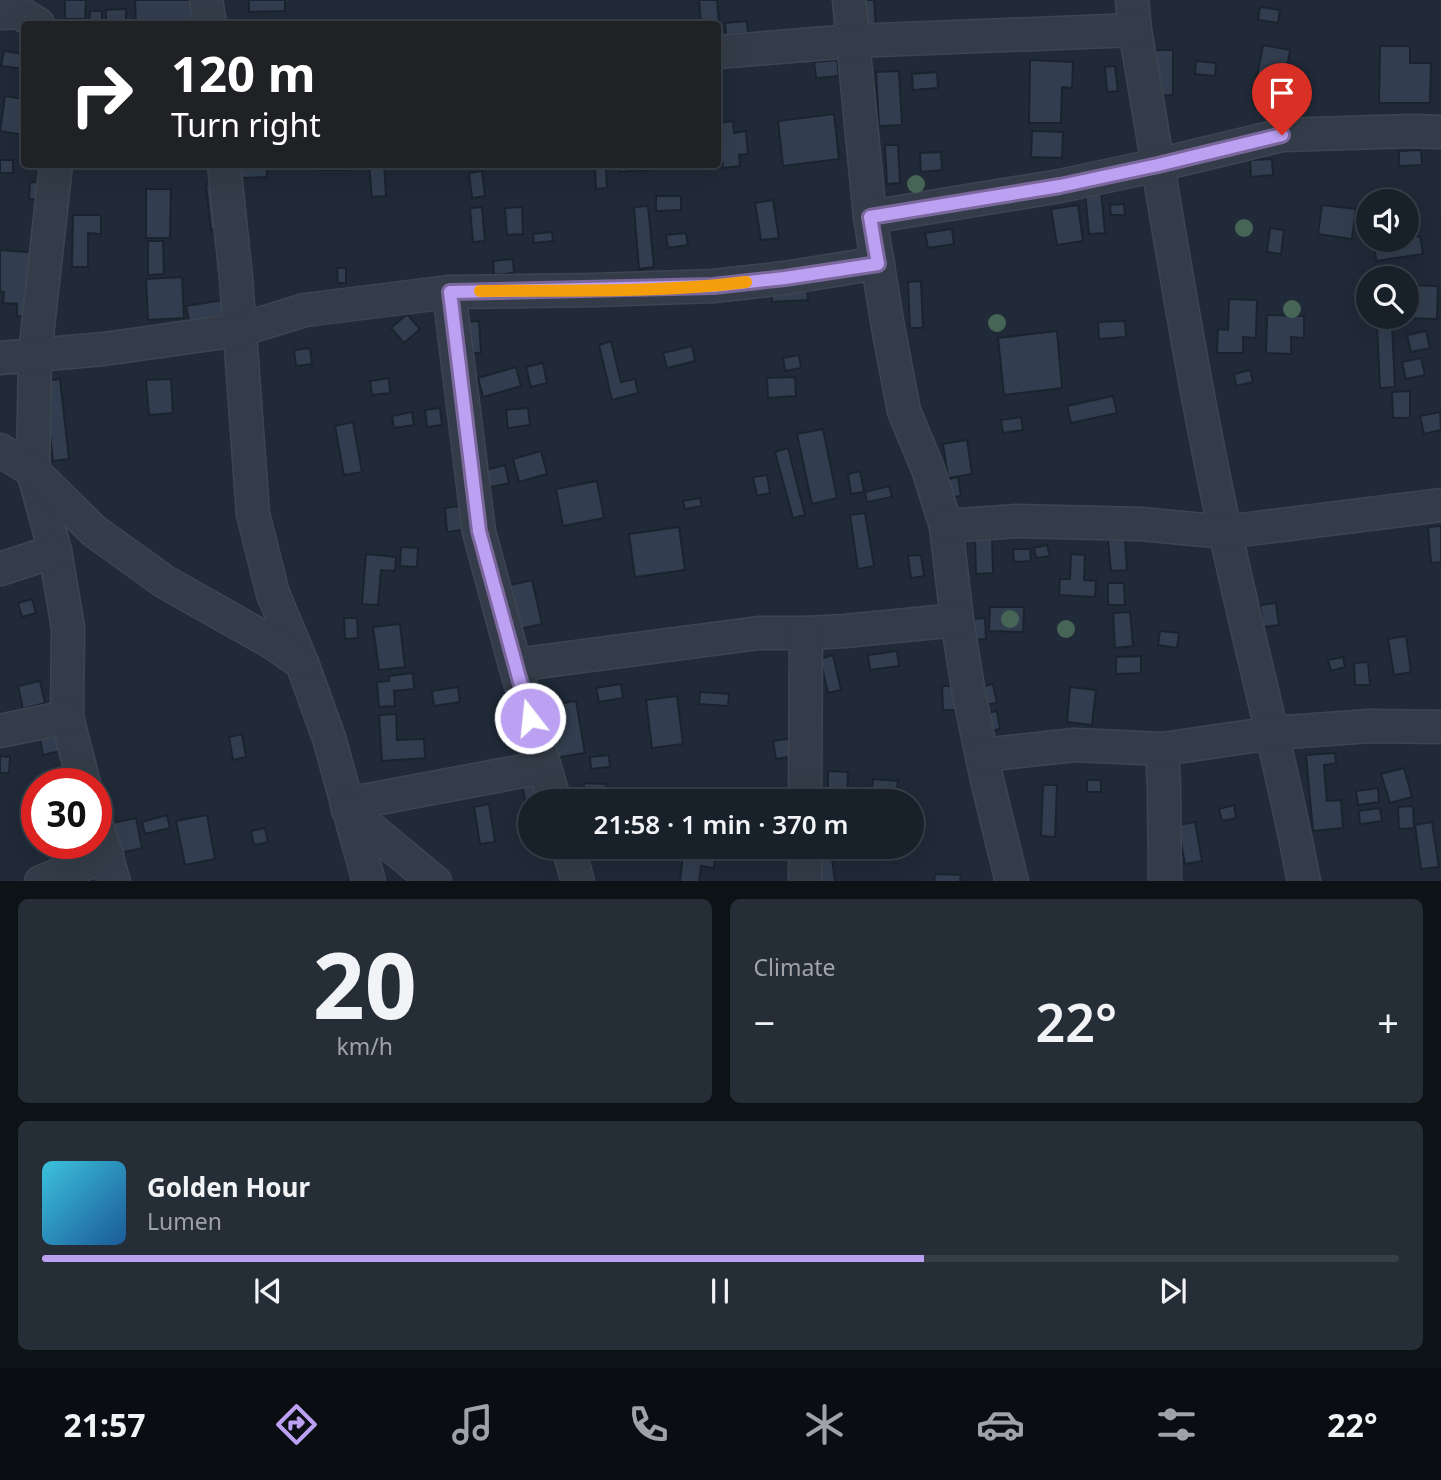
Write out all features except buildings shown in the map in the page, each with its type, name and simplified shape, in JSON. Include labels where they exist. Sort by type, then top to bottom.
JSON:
[{"type":"street","points":[[206,0],[210,21]]},
{"type":"street","points":[[849,0],[870,217],[888,327],[904,411],[928,469],[946,526],[969,694],[1012,881]]},
{"type":"street","points":[[0,13],[18,12],[33,21]]},
{"type":"street","points":[[721,52],[1133,15],[1197,393],[1225,532],[1292,815],[1304,881]]},
{"type":"street","points":[[870,217],[1060,186],[1282,135],[1441,132]]},
{"type":"street","points":[[56,168],[35,354],[33,471],[55,551],[68,628],[67,717],[80,768]]},
{"type":"street","points":[[224,168],[235,265],[253,514],[273,594],[329,738],[369,881]]},
{"type":"street","points":[[0,358],[104,349],[239,330],[305,310],[450,292],[713,286],[878,264]]},
{"type":"street","points":[[450,292],[479,531],[551,789]]},
{"type":"street","points":[[0,450],[33,471],[94,531],[165,582],[273,643],[302,663]]},
{"type":"street","points":[[946,526],[1017,522],[1141,524],[1225,532],[1441,505]]},
{"type":"street","points":[[0,569],[55,551]]},
{"type":"street","points":[[515,665],[759,633],[806,633],[957,620]]},
{"type":"street","points":[[806,633],[806,789]]},
{"type":"street","points":[[0,731],[67,717]]},
{"type":"street","points":[[982,755],[1075,745],[1162,750],[1273,733],[1370,726],[1441,727]]},
{"type":"street","points":[[1162,750],[1165,881]]},
{"type":"street","points":[[348,807],[544,766]]},
{"type":"street","points":[[348,807],[435,881]]},
{"type":"street","points":[[572,859],[578,881]]},
{"type":"street","points":[[805,859],[805,881]]},
{"type":"street","points":[[41,881],[111,868]]},
{"type":"slow traffic","points":[[480,291],[666,288],[746,282]]},
{"type":"route","points":[[530,718],[479,531],[450,292],[713,286],[878,264],[870,217],[1060,186],[1282,135]]}]
